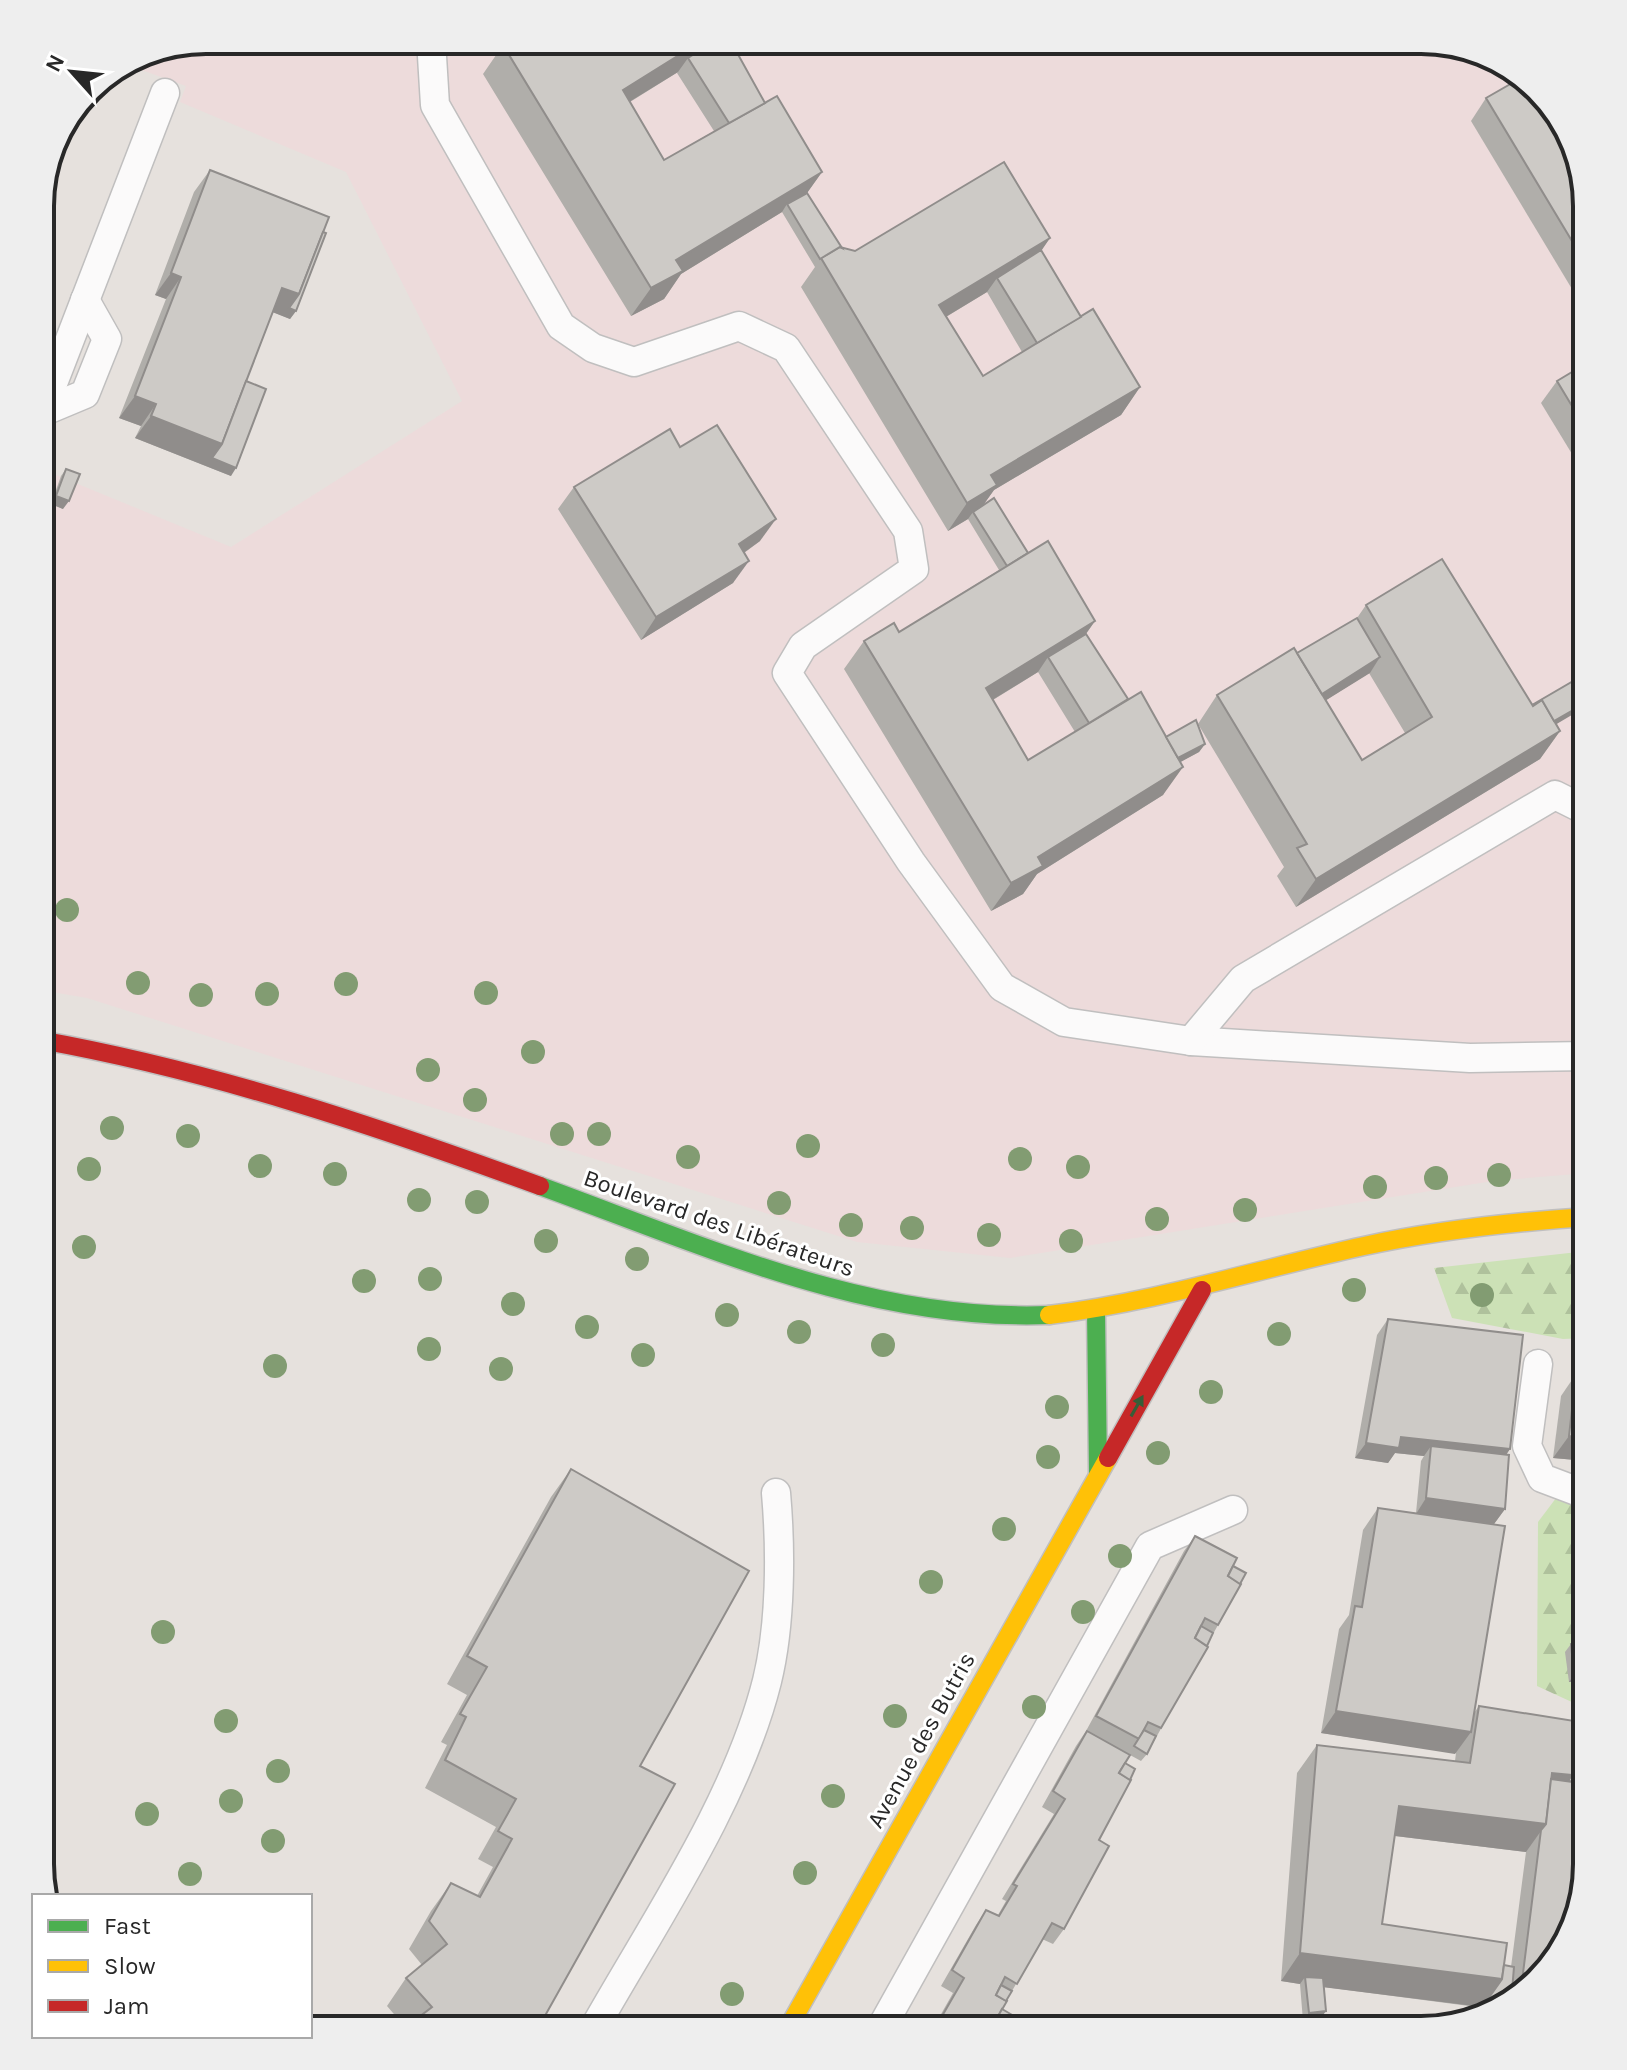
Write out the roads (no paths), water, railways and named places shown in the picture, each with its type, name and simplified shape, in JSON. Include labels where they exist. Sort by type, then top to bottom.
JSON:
[{"type":"street","name":"Boulevard des Libérateurs","points":[[54,1043],[201,1072],[393,1135],[820,1286],[938,1312],[1011,1317],[1096,1310],[1202,1290],[1364,1246],[1529,1221],[1573,1218]]},
{"type":"street","name":"Avenue des Butris","points":[[795,2016],[1202,1290]]},
{"type":"street","name":"Avenue des Butris","points":[[1096,1310],[1098,1474]]},
{"type":"lane","points":[[432,54],[435,105],[561,326],[593,348],[634,362],[739,326],[786,348],[908,531],[914,569],[803,646],[787,673],[911,862],[1002,987],[1064,1022],[1191,1041],[1470,1058],[1573,1056]]},
{"type":"lane","points":[[54,409],[85,394],[107,339],[85,300],[165,93]]},
{"type":"lane","points":[[1191,1041],[1243,979],[1555,795],[1573,804]]},
{"type":"lane","points":[[1538,1364],[1527,1446],[1542,1478],[1573,1490]]},
{"type":"lane","points":[[601,2016],[728,1791],[767,1680],[782,1553],[776,1493]]},
{"type":"lane","points":[[888,2016],[1150,1546],[1233,1510]]}]
